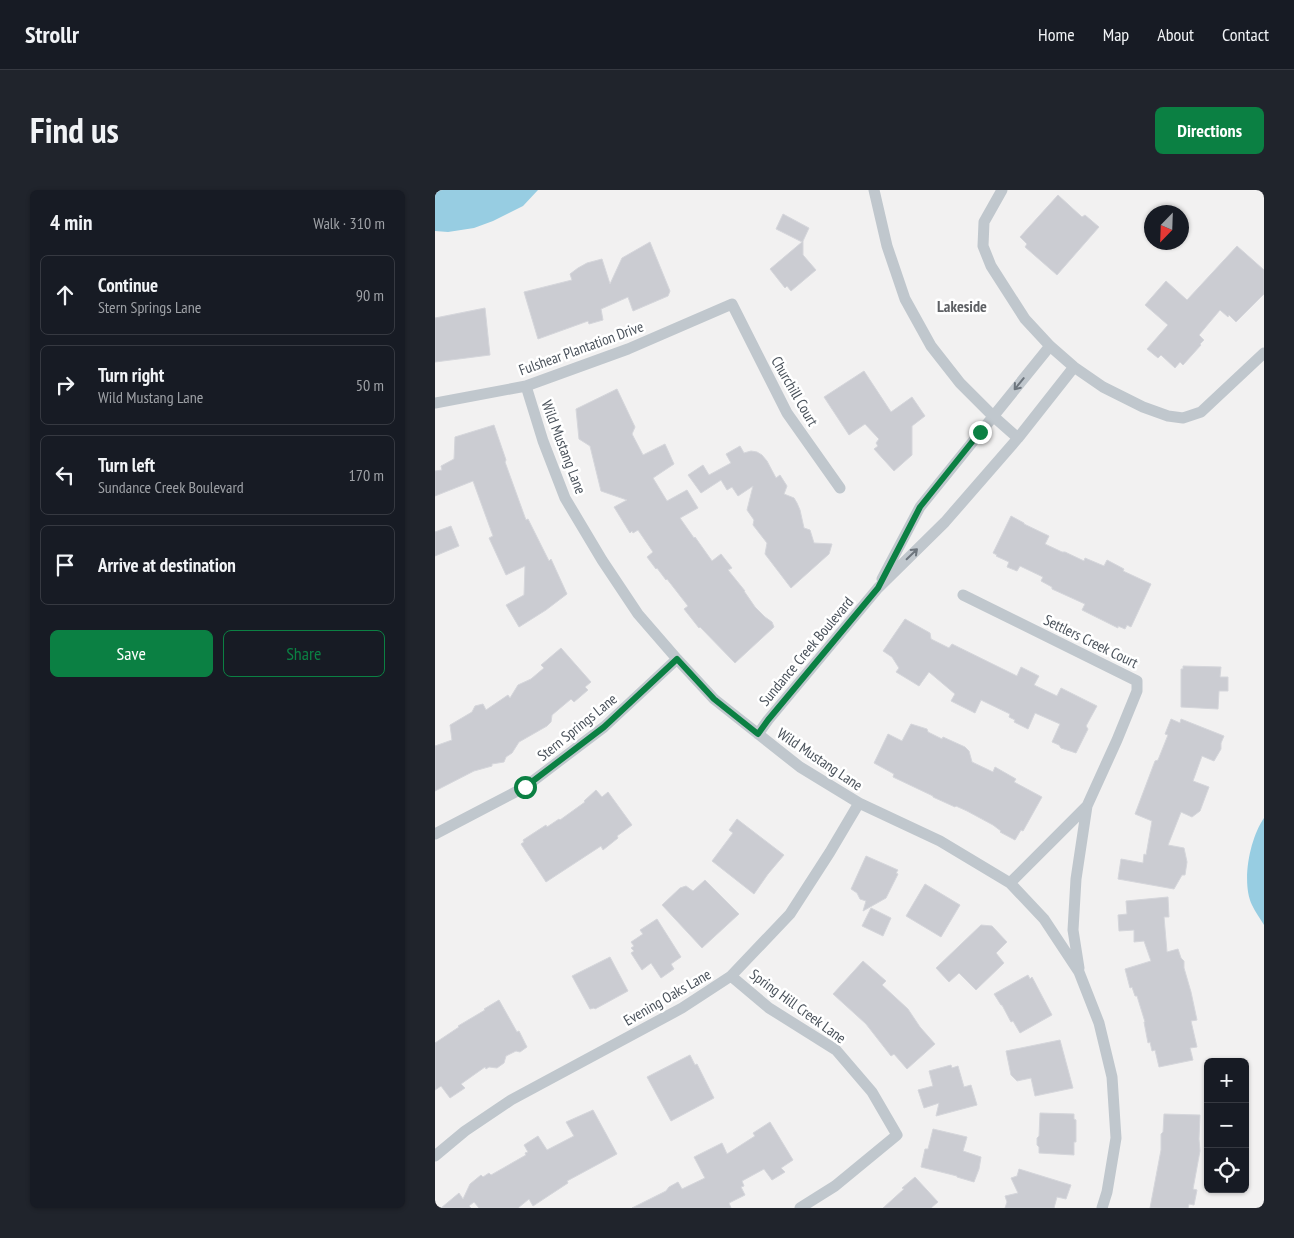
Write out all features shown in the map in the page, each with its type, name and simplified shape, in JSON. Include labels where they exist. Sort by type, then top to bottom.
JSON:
[{"type":"street","points":[[874,190],[887,246],[905,299],[931,346],[960,383],[1018,438]]},
{"type":"street","points":[[1002,190],[984,222],[983,246],[991,266],[1025,319],[1050,346],[1074,367],[1103,387],[1143,407],[1168,416],[1183,418],[1201,412],[1264,353]]},
{"type":"street","name":"Fulshear Plantation Drive","points":[[435,403],[526,386],[628,349],[732,304]]},
{"type":"street","name":"Churchill Court","points":[[732,304],[787,413],[840,488]]},
{"type":"street","name":"Sundance Creek Boulevard","points":[[878,588],[920,507],[1050,346]]},
{"type":"street","name":"Sundance Creek Boulevard","points":[[758,734],[878,588],[945,522],[1018,438],[1074,367]]},
{"type":"street","name":"Wild Mustang Lane","points":[[526,386],[543,440],[565,498],[602,560],[638,614],[714,699],[800,766],[859,803],[940,841],[1010,883],[1044,919],[1079,972],[1099,1023],[1112,1077],[1116,1138],[1107,1192],[1102,1208]]},
{"type":"street","name":"Settlers Creek Court","points":[[963,595],[1137,681],[1137,691],[1087,806],[1076,879]]},
{"type":"street","name":"Stern Springs Lane","points":[[435,834],[525,787],[604,727],[677,659]]},
{"type":"street","name":"Evening Oaks Lane","points":[[435,1156],[465,1131],[511,1100],[683,1008],[731,976],[790,914],[859,803]]},
{"type":"street","name":"Settlers Creek Court","points":[[1010,883],[1087,806]]},
{"type":"street","name":"Wild Mustang Lane","points":[[1076,879],[1073,930],[1079,972]]},
{"type":"street","name":"Spring Hill Creek Lane","points":[[731,976],[769,1008],[836,1050],[872,1092],[897,1135],[835,1186],[800,1208]]},
{"type":"water","points":[[435,190],[538,190],[523,206],[493,221],[474,228],[448,232],[435,231]]},
{"type":"water","points":[[1264,818],[1264,925],[1252,905],[1247,885],[1247,873],[1251,848]]},
{"type":"building","points":[[1058,195],[1082,217],[1085,215],[1099,227],[1057,275],[1025,247],[1027,244],[1020,237]]},
{"type":"building","points":[[783,214],[809,228],[803,241],[803,255],[816,270],[791,291],[787,286],[785,288],[770,269],[802,242],[776,229]]},
{"type":"building","points":[[650,242],[670,291],[668,296],[633,311],[628,297],[601,309],[603,320],[589,324],[588,321],[538,339],[524,292],[572,280],[570,274],[578,268],[587,263],[602,259],[610,284],[622,258]]},
{"type":"building","points":[[1237,246],[1264,270],[1264,294],[1236,322],[1220,310],[1199,335],[1204,340],[1201,345],[1183,365],[1180,362],[1175,368],[1161,355],[1158,358],[1147,349],[1168,325],[1145,305],[1166,281],[1187,300]]},
{"type":"building","points":[[485,308],[490,355],[435,362],[435,318]]},
{"type":"building","points":[[864,371],[891,412],[912,397],[925,416],[912,426],[912,455],[894,471],[874,449],[878,446],[876,443],[879,439],[865,424],[849,435],[824,397]]},
{"type":"building","points":[[617,389],[635,427],[632,434],[643,455],[665,444],[674,464],[653,478],[667,501],[687,490],[698,508],[680,518],[712,561],[721,554],[732,568],[728,570],[755,607],[772,622],[774,627],[735,663],[699,628],[684,609],[688,606],[647,557],[653,552],[638,530],[630,533],[614,507],[627,500],[601,491],[590,446],[579,439],[576,409]]},
{"type":"building","points":[[494,425],[526,520],[528,519],[549,561],[551,559],[567,594],[519,627],[506,605],[524,595],[525,566],[506,575],[489,538],[493,536],[473,481],[435,496],[435,471],[442,470],[441,466],[454,459],[455,437]]},
{"type":"building","points":[[740,446],[744,453],[751,451],[762,455],[776,478],[780,475],[787,486],[784,494],[794,498],[800,510],[804,528],[810,530],[814,543],[832,544],[829,554],[791,588],[765,554],[767,543],[753,525],[754,520],[747,510],[753,486],[738,496],[732,487],[727,490],[721,480],[701,493],[688,475],[703,465],[709,475],[731,463],[726,454]]},
{"type":"building","points":[[1011,516],[1049,536],[1045,544],[1084,561],[1085,558],[1104,566],[1107,560],[1124,569],[1123,571],[1151,584],[1131,627],[1127,625],[1125,629],[1118,626],[1118,628],[1082,610],[1085,604],[1052,589],[1052,587],[1041,581],[1043,577],[1020,566],[1017,571],[1007,567],[1009,562],[993,553]]},
{"type":"building","points":[[451,526],[459,546],[435,556],[435,532]]},
{"type":"building","points":[[905,619],[930,633],[931,639],[949,648],[952,644],[1017,676],[1021,667],[1039,676],[1034,685],[1057,696],[1061,688],[1097,706],[1086,726],[1088,729],[1076,753],[1061,748],[1052,742],[1060,724],[1035,713],[1028,729],[1014,722],[1015,720],[1009,717],[1010,714],[981,700],[975,713],[951,701],[955,694],[929,672],[919,686],[896,672],[899,668],[892,657],[883,651]]},
{"type":"building","points":[[561,648],[591,682],[585,687],[588,690],[574,702],[571,699],[552,715],[551,722],[547,726],[519,742],[504,762],[492,764],[492,766],[474,771],[435,791],[435,746],[452,740],[450,725],[472,712],[475,706],[483,704],[486,710],[508,695],[510,698],[518,685],[531,679],[544,668],[541,665]]},
{"type":"building","points":[[1183,666],[1221,667],[1220,677],[1228,677],[1228,691],[1219,691],[1218,709],[1181,707],[1181,669],[1183,669]]},
{"type":"building","points":[[1171,719],[1180,723],[1181,719],[1224,736],[1221,749],[1214,761],[1202,756],[1193,781],[1209,787],[1200,811],[1192,817],[1181,812],[1168,845],[1184,848],[1187,862],[1185,875],[1182,875],[1174,889],[1118,879],[1121,859],[1143,863],[1144,854],[1146,855],[1152,821],[1135,814],[1155,761],[1158,760],[1168,735],[1165,734]]},
{"type":"building","points":[[911,724],[927,729],[928,732],[942,739],[943,737],[965,747],[969,751],[972,762],[993,772],[995,767],[1016,779],[1014,782],[1042,797],[1023,831],[1021,830],[1015,840],[967,811],[893,777],[894,774],[874,763],[888,734],[902,741]]},
{"type":"building","points":[[596,790],[602,797],[608,792],[632,825],[603,850],[601,846],[546,882],[521,844],[524,842],[523,840],[546,825],[547,827],[560,820],[585,802]]},
{"type":"building","points":[[737,819],[784,855],[754,894],[712,861],[733,833],[729,830]]},
{"type":"building","points":[[866,856],[898,870],[896,873],[898,874],[886,898],[863,911],[866,901],[860,899],[857,893],[851,889]]},
{"type":"building","points":[[705,880],[739,914],[702,948],[662,905],[680,888],[686,886],[693,891]]},
{"type":"building","points":[[925,884],[960,905],[941,937],[906,916]]},
{"type":"building","points":[[1168,897],[1169,917],[1164,917],[1167,952],[1178,949],[1184,961],[1184,968],[1197,1020],[1191,1021],[1197,1047],[1190,1048],[1193,1060],[1159,1067],[1155,1050],[1152,1051],[1150,1042],[1148,1043],[1145,1022],[1137,996],[1135,996],[1132,987],[1130,988],[1125,969],[1151,961],[1144,941],[1134,942],[1134,930],[1119,931],[1118,915],[1127,914],[1126,901]]},
{"type":"building","points":[[871,908],[891,918],[883,936],[862,926]]},
{"type":"building","points":[[657,919],[681,957],[671,964],[674,969],[661,978],[651,963],[642,970],[631,953],[634,951],[631,948],[634,946],[631,942],[643,934],[640,930]]},
{"type":"building","points":[[981,925],[992,926],[1007,942],[996,953],[1004,963],[976,990],[959,973],[949,982],[936,968]]},
{"type":"building","points":[[610,957],[628,991],[595,1009],[590,1009],[572,976]]},
{"type":"building","points":[[863,961],[886,981],[882,985],[908,1009],[935,1044],[907,1069],[894,1054],[891,1056],[866,1024],[833,994]]},
{"type":"building","points":[[1028,975],[1030,979],[1032,977],[1052,1015],[1020,1033],[994,994]]},
{"type":"building","points":[[499,1000],[527,1047],[520,1052],[516,1051],[506,1056],[504,1063],[497,1068],[489,1067],[486,1069],[485,1067],[461,1084],[465,1088],[450,1098],[441,1086],[435,1090],[435,1043]]},
{"type":"building","points":[[1060,1040],[1073,1088],[1035,1096],[1031,1078],[1017,1081],[1011,1075],[1006,1051]]},
{"type":"building","points":[[690,1055],[695,1065],[697,1064],[714,1098],[671,1121],[647,1077]]},
{"type":"building","points":[[951,1065],[952,1068],[958,1066],[964,1087],[971,1085],[977,1105],[936,1116],[939,1103],[924,1108],[918,1090],[933,1086],[929,1071]]},
{"type":"building","points":[[593,1110],[617,1154],[567,1181],[568,1183],[533,1206],[529,1199],[518,1208],[479,1208],[474,1202],[469,1206],[471,1208],[441,1208],[459,1193],[463,1199],[470,1184],[481,1175],[483,1177],[489,1173],[491,1175],[526,1155],[525,1153],[528,1152],[524,1145],[538,1136],[547,1150],[574,1136],[566,1122]]},
{"type":"building","points":[[1040,1113],[1074,1114],[1074,1119],[1076,1120],[1076,1142],[1074,1142],[1074,1155],[1039,1153],[1037,1138],[1039,1136]]},
{"type":"building","points":[[1164,1114],[1200,1115],[1200,1151],[1193,1189],[1197,1190],[1194,1205],[1189,1204],[1188,1208],[1150,1208],[1161,1150]]},
{"type":"building","points":[[770,1122],[793,1160],[781,1168],[785,1172],[772,1180],[764,1169],[742,1181],[744,1186],[741,1187],[745,1195],[729,1203],[731,1208],[632,1208],[666,1191],[678,1182],[682,1189],[705,1178],[694,1157],[722,1143],[727,1154],[755,1136],[753,1133]]},
{"type":"building","points":[[933,1129],[967,1137],[963,1151],[981,1157],[974,1182],[921,1167],[925,1149],[928,1149]]},
{"type":"building","points":[[1019,1169],[1071,1185],[1066,1199],[1057,1197],[1054,1208],[1005,1208],[1007,1202],[1005,1196],[1018,1193],[1011,1178],[1017,1176]]},
{"type":"building","points":[[915,1177],[938,1202],[931,1208],[883,1208],[904,1189],[902,1188]]},
{"type":"district","name":"Lakeside","points":[[962,306]]},
{"type":"route","points":[[525,787],[604,727],[677,659],[714,699],[758,734],[878,588],[920,507],[980,432]]}]
